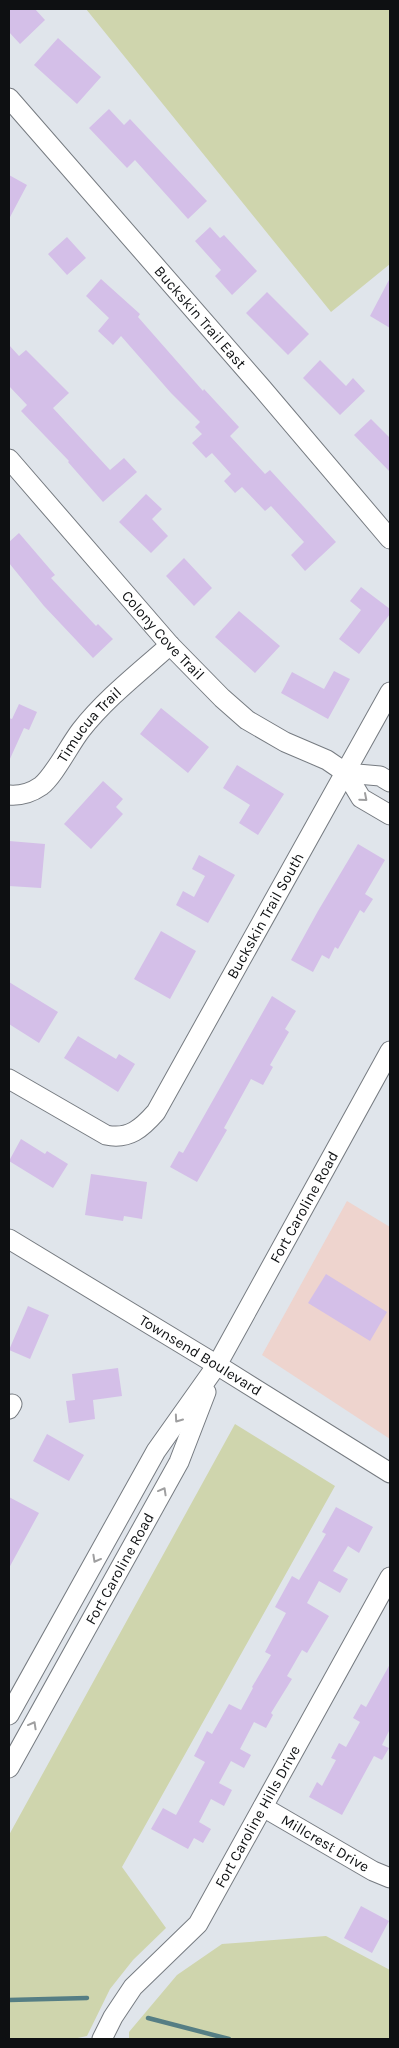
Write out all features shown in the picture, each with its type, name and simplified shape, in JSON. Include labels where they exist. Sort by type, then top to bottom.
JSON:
[{"type":"street","name":"Buckskin Trail East","points":[[9,98],[262,387],[390,539]]},
{"type":"street","name":"Colony Cove Trail","points":[[9,460],[170,645],[222,698],[247,720],[285,742],[327,760],[346,773],[361,798],[390,815]]},
{"type":"street","name":"Timucua Trail","points":[[9,795],[19,796],[33,791],[43,784],[81,730],[104,704],[170,645]]},
{"type":"street","name":"Buckskin Trail South","points":[[9,1079],[106,1135],[115,1137],[140,1129],[156,1112],[390,692]]},
{"type":"street","name":"Colony Cove Trail","points":[[346,773],[380,776],[390,782]]},
{"type":"street","name":"Fort Caroline Road","points":[[9,1715],[156,1451],[216,1365],[390,1051]]},
{"type":"street","name":"Townsend Boulevard","points":[[9,1239],[390,1473]]},
{"type":"street","name":"Fort Caroline Road","points":[[9,1768],[179,1462],[216,1365]]},
{"type":"street","name":"Fort Caroline Hills Drive","points":[[102,2039],[112,2017],[133,1987],[198,1924],[390,1576]]},
{"type":"street","name":"Millcrest Drive","points":[[263,1807],[390,1878]]},
{"type":"shaded area","points":[[347,1201],[390,1227],[390,1439],[262,1355]]},
{"type":"green space","points":[[86,9],[390,9],[390,264],[331,312]]},
{"type":"green space","points":[[235,1424],[335,1486],[122,1867],[166,1928],[133,1960],[110,1989],[87,2036],[73,2039],[9,2039],[9,1835]]},
{"type":"green space","points":[[326,1936],[390,1970],[390,2039],[129,2039],[129,2032],[177,1975],[222,1944]]},
{"type":"building","points":[[9,9],[35,9],[45,20],[20,44],[9,32]]},
{"type":"building","points":[[58,38],[101,77],[77,104],[34,65]]},
{"type":"building","points":[[109,109],[124,125],[130,119],[207,201],[188,219],[135,160],[127,168],[89,128]]},
{"type":"building","points":[[9,175],[27,185],[9,219]]},
{"type":"building","points":[[210,227],[220,238],[224,235],[257,271],[232,295],[215,276],[221,270],[195,241]]},
{"type":"building","points":[[67,237],[86,258],[67,275],[48,254]]},
{"type":"building","points":[[390,278],[390,328],[370,316]]},
{"type":"building","points":[[101,279],[140,314],[138,317],[203,391],[204,389],[239,427],[230,436],[265,474],[270,470],[336,542],[305,571],[291,555],[304,542],[271,506],[265,511],[242,487],[235,493],[224,481],[231,474],[212,453],[206,458],[192,443],[202,434],[195,427],[200,422],[171,393],[121,336],[113,345],[98,331],[109,318],[86,296]]},
{"type":"building","points":[[267,292],[309,334],[288,355],[246,313]]},
{"type":"building","points":[[9,345],[19,356],[26,350],[69,393],[53,408],[110,470],[124,458],[137,472],[103,502],[69,461],[21,411],[27,405],[9,386]]},
{"type":"building","points":[[320,360],[346,386],[353,378],[365,391],[340,415],[303,378]]},
{"type":"building","points":[[371,419],[390,438],[390,472],[354,435]]},
{"type":"building","points":[[146,494],[162,509],[152,519],[168,536],[151,553],[119,522]]},
{"type":"building","points":[[19,533],[55,575],[51,578],[96,626],[98,624],[113,639],[93,658],[44,606],[9,563],[9,542]]},
{"type":"building","points":[[184,558],[212,588],[194,606],[166,576]]},
{"type":"building","points":[[361,587],[390,609],[390,614],[359,654],[339,639],[361,610],[350,601]]},
{"type":"building","points":[[239,611],[280,646],[255,673],[215,637]]},
{"type":"building","points":[[334,671],[350,679],[328,719],[281,693],[292,672],[324,689]]},
{"type":"building","points":[[19,704],[37,712],[29,730],[24,728],[9,761],[9,718],[12,719]]},
{"type":"building","points":[[161,708],[209,747],[188,773],[140,734]]},
{"type":"building","points":[[237,765],[284,794],[258,835],[239,823],[250,805],[223,788]]},
{"type":"building","points":[[103,781],[123,799],[116,807],[123,814],[91,849],[64,824]]},
{"type":"building","points":[[9,841],[45,844],[41,888],[9,886]]},
{"type":"building","points":[[358,844],[385,860],[365,894],[373,899],[364,913],[360,910],[338,949],[335,947],[329,959],[322,955],[313,972],[291,960]]},
{"type":"building","points":[[199,855],[235,875],[208,923],[176,905],[183,891],[194,897],[205,876],[192,869]]},
{"type":"building","points":[[161,931],[196,951],[170,999],[134,979]]},
{"type":"building","points":[[9,982],[58,1012],[39,1043],[9,1024]]},
{"type":"building","points":[[272,996],[296,1011],[285,1029],[289,1032],[270,1065],[273,1067],[263,1085],[251,1079],[224,1128],[227,1130],[197,1182],[170,1167],[179,1151],[183,1153]]},
{"type":"building","points":[[78,1036],[116,1059],[119,1054],[135,1064],[118,1092],[64,1058]]},
{"type":"building","points":[[21,1139],[45,1154],[47,1151],[68,1164],[53,1188],[9,1161]]},
{"type":"building","points":[[91,1174],[147,1182],[142,1219],[124,1216],[123,1221],[85,1215]]},
{"type":"building","points":[[326,1274],[387,1312],[370,1341],[308,1303]]},
{"type":"building","points":[[28,1306],[49,1315],[30,1359],[9,1350]]},
{"type":"building","points":[[118,1368],[122,1396],[93,1400],[95,1419],[69,1423],[66,1401],[75,1400],[72,1374]]},
{"type":"building","points":[[47,1434],[84,1455],[69,1481],[33,1461]]},
{"type":"building","points":[[9,1497],[39,1513],[9,1568]]},
{"type":"building","points":[[336,1507],[373,1527],[359,1553],[348,1546],[333,1571],[348,1579],[340,1593],[319,1581],[307,1603],[329,1616],[307,1653],[302,1650],[287,1676],[292,1679],[271,1713],[273,1715],[266,1728],[254,1722],[240,1749],[251,1755],[244,1768],[231,1761],[219,1783],[232,1790],[224,1806],[211,1799],[199,1822],[211,1829],[203,1843],[194,1838],[188,1849],[151,1829],[163,1808],[176,1815],[205,1762],[194,1756],[207,1731],[212,1734],[229,1704],[241,1710],[271,1655],[265,1652],[286,1613],[275,1607],[292,1576],[299,1580],[326,1534],[322,1532]]},
{"type":"building","points":[[390,1664],[390,1729],[382,1745],[389,1748],[382,1760],[374,1756],[342,1815],[309,1797],[317,1782],[322,1786],[336,1760],[331,1758],[339,1743],[346,1747],[360,1722],[353,1718],[361,1704],[366,1707]]},
{"type":"building","points":[[361,1906],[389,1921],[372,1953],[344,1938]]},
{"type":"waterway","points":[[9,2000],[87,1998]]},
{"type":"waterway","points":[[148,2018],[229,2039]]}]
